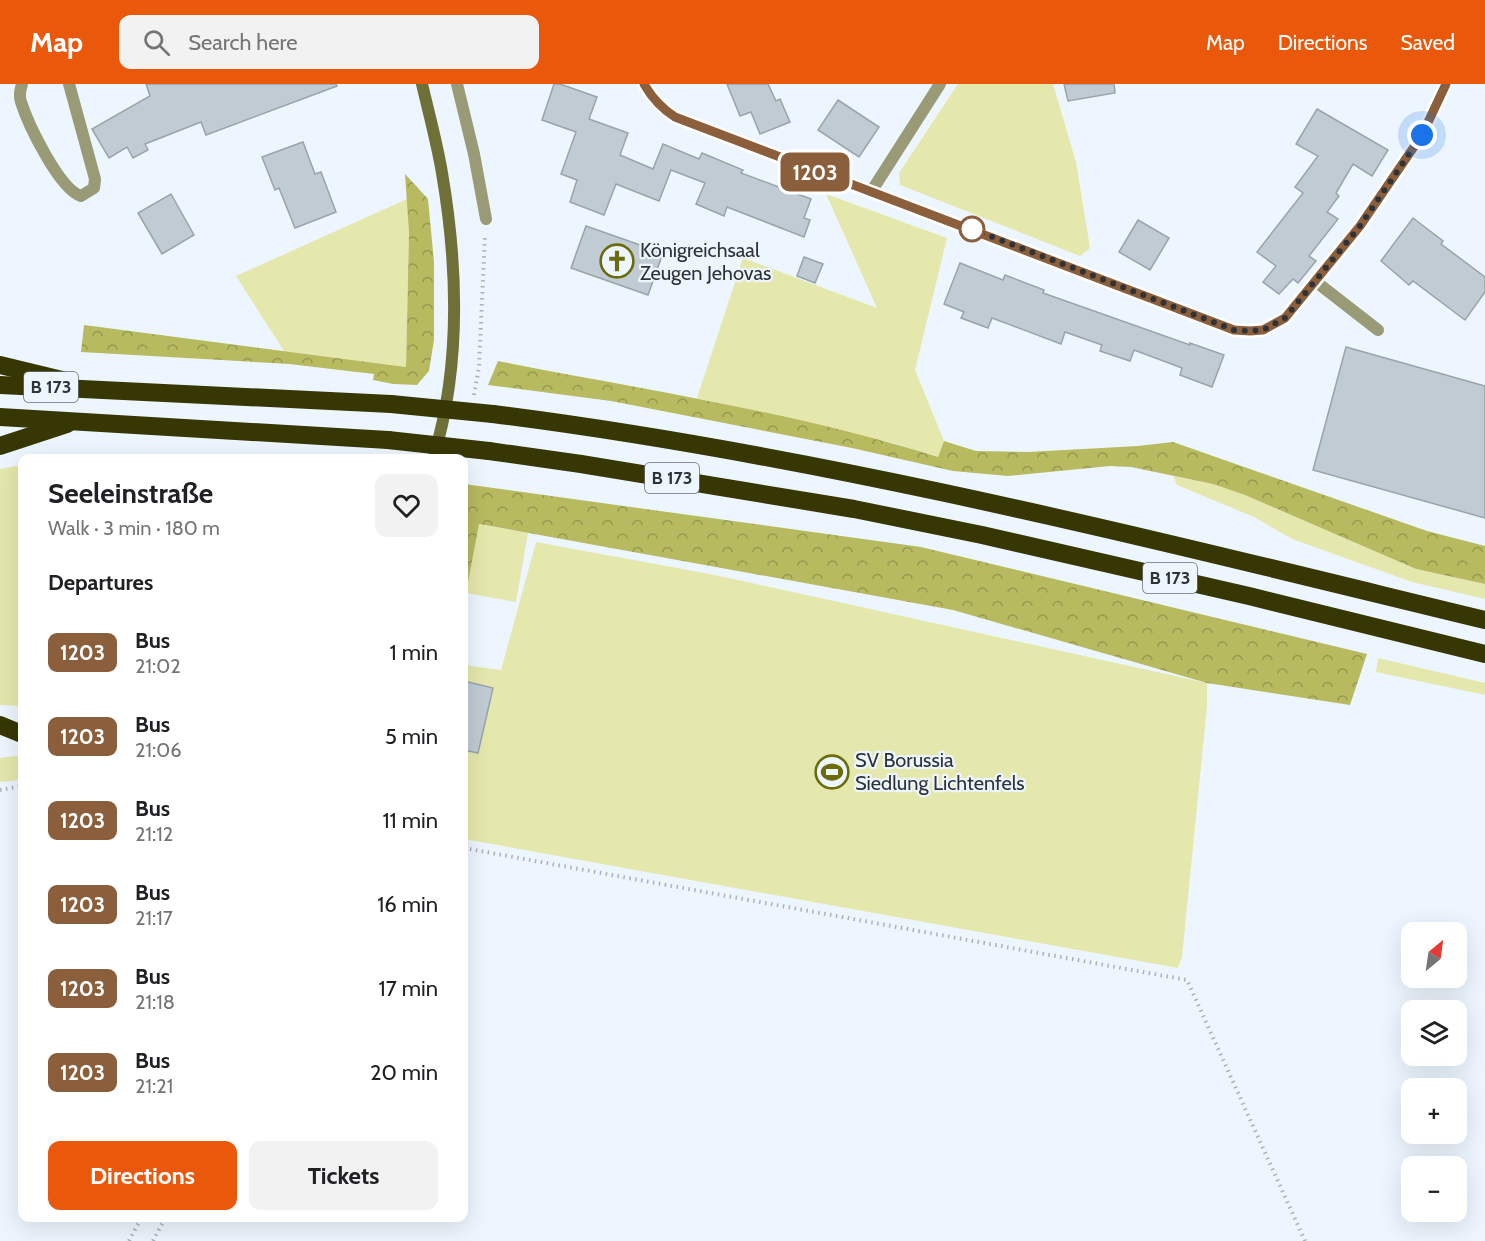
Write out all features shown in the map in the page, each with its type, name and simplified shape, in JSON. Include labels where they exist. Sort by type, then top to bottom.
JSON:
[{"type":"highway","points":[[0,365],[102,389]]},
{"type":"highway","name":"B 173","points":[[0,385],[391,404],[590,426],[855,475],[1099,528],[1485,620]]},
{"type":"highway","name":"B 173","points":[[0,417],[388,440],[489,451],[657,476],[854,509],[982,535],[1249,596],[1485,654]]},
{"type":"highway","points":[[0,446],[79,421]]},
{"type":"highway","points":[[0,725],[18,732]]},
{"type":"main road","points":[[422,84],[442,173],[450,232],[453,292],[452,370],[434,454]]},
{"type":"main road","points":[[0,737],[18,735]]},
{"type":"street","points":[[22,84],[21,102],[44,150],[65,184],[81,196],[94,188],[95,180],[69,84]]},
{"type":"street","points":[[457,84],[474,154],[486,219]]},
{"type":"street","points":[[644,84],[657,102],[675,117],[1234,330],[1250,331],[1263,330],[1285,318],[1360,226],[1422,135],[1446,84]]},
{"type":"street","points":[[871,192],[940,84]]},
{"type":"street","points":[[1315,281],[1378,330]]},
{"type":"path","points":[[472,402],[479,367],[486,219]]},
{"type":"path","points":[[0,790],[18,787]]},
{"type":"path","points":[[468,849],[1187,980],[1305,1241]]},
{"type":"path","points":[[129,1241],[139,1222]]},
{"type":"path","points":[[153,1241],[163,1222]]},
{"type":"green space","points":[[958,84],[1053,84],[1076,162],[1090,248],[1080,256],[900,185],[899,173]]},
{"type":"green space","points":[[405,174],[428,199],[434,262],[434,340],[429,371],[417,385],[373,380],[374,374],[289,364],[81,352],[84,325],[406,367],[409,233]]},
{"type":"green space","points":[[826,194],[947,238],[915,370],[944,441],[938,457],[893,443],[697,398],[743,258],[877,308]]},
{"type":"green space","points":[[407,199],[409,233],[406,367],[284,351],[236,276]]},
{"type":"green space","points":[[498,361],[774,414],[938,457],[944,441],[976,451],[1028,452],[1173,442],[1427,531],[1485,546],[1485,584],[1416,569],[1245,495],[1213,484],[1131,467],[1110,466],[1008,476],[953,471],[852,448],[611,401],[488,385]]},
{"type":"green space","points":[[18,466],[18,706],[0,705],[0,469]]},
{"type":"green space","points":[[1173,476],[1213,484],[1245,495],[1416,569],[1485,584],[1485,599],[1412,582],[1292,539],[1254,517],[1177,485]]},
{"type":"green space","points":[[468,485],[921,547],[1367,654],[1350,705],[1207,683],[953,610],[479,524],[468,582]]},
{"type":"green space","points":[[478,524],[528,533],[516,602],[468,593]]},
{"type":"green space","name":"SV Borussia Siedlung Lichtenfels","points":[[536,542],[715,575],[1207,683],[1207,706],[1182,957],[1178,968],[468,840],[468,666],[501,670]]},
{"type":"green space","points":[[1378,658],[1485,683],[1485,695],[1376,672]]},
{"type":"green space","points":[[18,756],[18,780],[0,782],[0,758]]},
{"type":"building","points":[[146,84],[336,84],[337,86],[206,135],[201,122],[145,144],[148,150],[133,158],[127,147],[109,158],[92,129],[150,96]]},
{"type":"building","points":[[554,84],[597,97],[589,119],[628,133],[620,155],[653,169],[663,144],[699,159],[702,153],[743,170],[741,173],[811,199],[804,218],[810,220],[804,237],[727,207],[724,216],[696,204],[705,183],[671,170],[659,201],[616,184],[604,215],[570,202],[577,180],[561,174],[576,132],[542,120]]},
{"type":"building","points":[[727,84],[768,84],[776,101],[780,99],[790,122],[760,134],[751,112],[740,116]]},
{"type":"building","points":[[1064,84],[1114,84],[1115,93],[1068,101]]},
{"type":"building","points":[[838,100],[879,127],[859,157],[818,130]]},
{"type":"building","points":[[1317,109],[1388,150],[1372,176],[1353,164],[1336,193],[1339,196],[1327,212],[1338,219],[1309,256],[1316,261],[1298,283],[1293,279],[1279,294],[1263,282],[1276,266],[1257,252],[1303,193],[1295,187],[1318,156],[1296,144]]},
{"type":"building","points":[[303,142],[315,174],[321,172],[336,212],[295,228],[279,188],[275,190],[262,157]]},
{"type":"building","points":[[171,194],[194,235],[162,254],[138,213]]},
{"type":"building","points":[[1413,218],[1443,241],[1441,244],[1485,277],[1485,292],[1465,320],[1413,281],[1409,285],[1381,261]]},
{"type":"building","points":[[1138,220],[1169,238],[1150,270],[1119,252]]},
{"type":"building","name":"Königreichsaal Zeugen Jehovas","points":[[586,226],[663,253],[648,295],[571,268]]},
{"type":"building","points":[[804,257],[823,264],[815,283],[797,276]]},
{"type":"building","points":[[960,263],[1003,280],[1005,275],[1044,290],[1043,293],[1224,355],[1212,387],[1180,375],[1182,368],[1134,350],[1130,361],[1100,351],[1102,345],[1065,332],[1061,344],[992,318],[988,328],[961,318],[964,312],[944,304]]},
{"type":"building","points":[[1346,347],[1485,386],[1485,518],[1313,470]]},
{"type":"building","points":[[468,682],[493,688],[478,753],[468,751]]},
{"type":"bus line","name":"1203","points":[[644,84],[663,110],[675,117],[1234,330],[1250,331],[1263,330],[1285,318],[1360,226],[1422,135],[1446,84]]},
{"type":"place","name":"Königreichsaal Zeugen Jehovas","points":[[617,261]]},
{"type":"place","name":"SV Borussia Siedlung Lichtenfels","points":[[832,772]]},
{"type":"route","points":[[972,229],[1234,330],[1263,330],[1285,318],[1360,226],[1422,135]]}]
